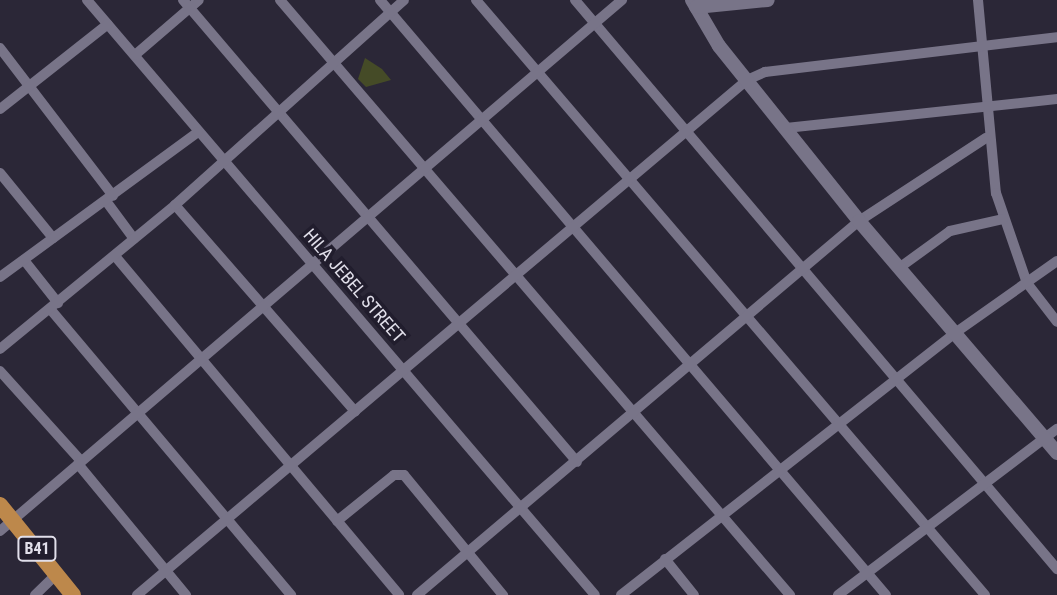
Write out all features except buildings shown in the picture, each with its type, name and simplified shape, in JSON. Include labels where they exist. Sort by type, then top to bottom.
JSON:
[{"type":"main road","name":"B41","points":[[0,505],[6,525],[57,574],[74,595]]},
{"type":"street","name":"HILA JEBEL STREET","points":[[87,0],[222,161],[406,368],[595,595]]},
{"type":"street","points":[[135,55],[187,4],[199,0]]},
{"type":"street","points":[[280,0],[790,595]]},
{"type":"street","points":[[380,0],[575,226],[886,595]]},
{"type":"street","points":[[0,349],[175,205],[404,0]]},
{"type":"street","points":[[476,0],[985,595]]},
{"type":"street","points":[[575,0],[690,131],[895,380],[1057,569]]},
{"type":"street","points":[[6,525],[622,0]]},
{"type":"street","points":[[694,3],[768,0]]},
{"type":"street","points":[[978,0],[983,46],[986,138],[1003,219],[1027,283],[1057,322]]},
{"type":"street","points":[[694,3],[747,80],[859,221],[955,332],[1051,433],[1057,453]]},
{"type":"street","points":[[187,4],[577,463]]},
{"type":"street","points":[[0,109],[108,24]]},
{"type":"street","points":[[137,595],[690,131],[747,80],[765,72],[1057,37]]},
{"type":"street","points":[[0,48],[30,85],[110,198],[134,239]]},
{"type":"street","points":[[786,128],[1057,100]]},
{"type":"street","points":[[0,277],[198,132]]},
{"type":"street","points":[[417,595],[577,463],[859,221],[986,138]]},
{"type":"street","points":[[0,173],[53,238]]},
{"type":"street","points":[[175,205],[261,308],[355,411]]},
{"type":"street","points":[[899,268],[950,231],[1003,219]]},
{"type":"street","points":[[115,256],[399,595]]},
{"type":"street","points":[[24,261],[54,306],[291,595]]},
{"type":"street","points":[[621,595],[955,332],[1057,261]]},
{"type":"street","points":[[0,371],[186,595]]},
{"type":"street","points":[[838,595],[1051,433]]},
{"type":"street","points":[[337,521],[399,473],[503,595]]},
{"type":"street","points":[[665,559],[694,595]]},
{"type":"street","points":[[35,595],[57,574]]},
{"type":"green space","points":[[365,58],[382,69],[391,80],[366,87],[358,79]]}]
